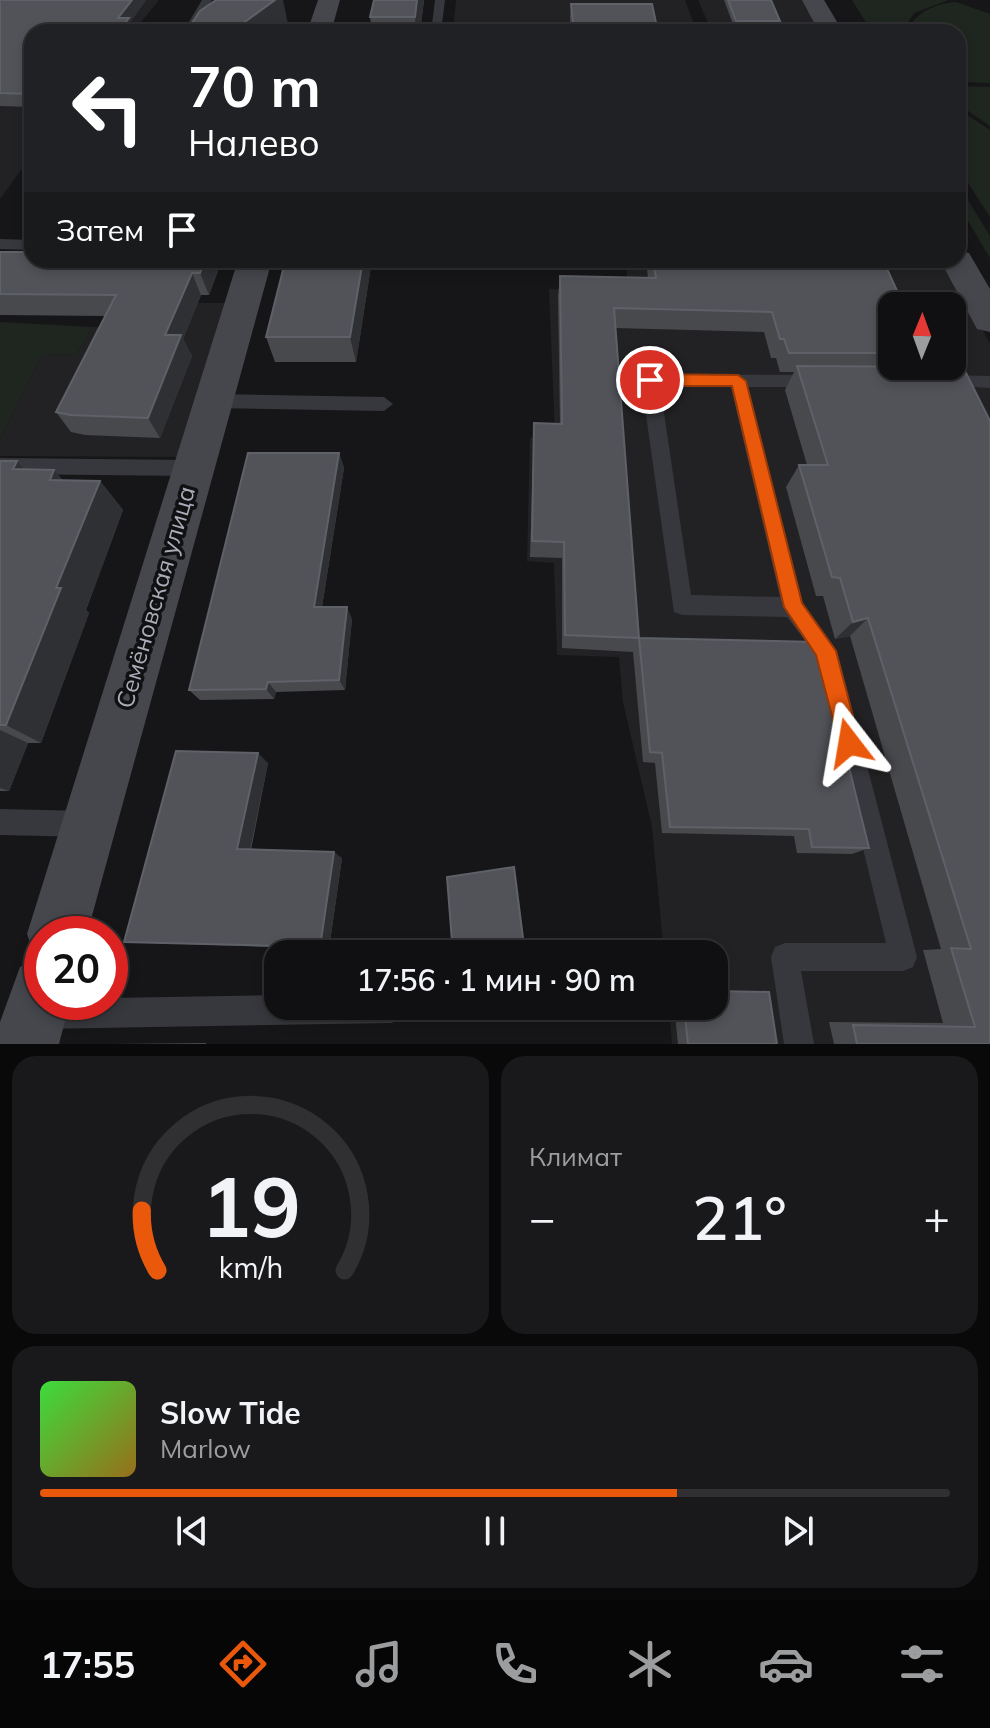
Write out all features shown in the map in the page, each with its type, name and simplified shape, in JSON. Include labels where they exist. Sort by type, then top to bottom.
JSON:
[{"type":"street","points":[[322,24],[329,0]]},
{"type":"street","points":[[813,0],[826,24]]},
{"type":"street","name":"Семёновская улица","points":[[62,916],[253,268]]},
{"type":"street","points":[[961,268],[990,320]]},
{"type":"lane","points":[[193,24],[207,0]]},
{"type":"lane","points":[[437,24],[440,0]]},
{"type":"lane","points":[[0,244],[24,245]]},
{"type":"lane","points":[[793,607],[682,605],[650,380],[830,381]]},
{"type":"lane","points":[[738,381],[793,607],[826,651],[903,957],[785,957],[799,1044]]},
{"type":"lane","points":[[923,381],[990,382]]},
{"type":"lane","points":[[213,401],[384,404]]},
{"type":"lane","points":[[0,466],[193,468]]},
{"type":"lane","points":[[0,822],[88,824]]},
{"type":"lane","points":[[128,1014],[264,1011]]},
{"type":"shaded area","points":[[0,0],[159,0],[140,24],[24,24],[24,166],[0,199]]},
{"type":"shaded area","points":[[456,0],[685,0],[694,24],[454,24]]},
{"type":"shaded area","points":[[698,0],[803,0],[815,24],[708,24]]},
{"type":"shaded area","points":[[852,0],[949,0],[914,13],[907,24],[867,24]]},
{"type":"shaded area","points":[[956,2],[990,14],[990,83],[966,82],[966,24],[911,24],[927,10]]},
{"type":"shaded area","points":[[966,86],[990,87],[990,126],[966,110]]},
{"type":"shaded area","points":[[966,114],[990,130],[990,217],[966,180]]},
{"type":"shaded area","points":[[966,197],[990,236],[990,258],[966,218]]},
{"type":"shaded area","points":[[627,268],[950,268],[963,292],[878,292],[878,380],[966,380],[966,298],[990,344],[990,1044],[672,1044],[670,1020],[728,1020],[728,940],[663,940],[652,827],[623,702],[619,657],[557,655],[554,563],[527,561],[530,438],[555,437],[549,289],[627,291]]},
{"type":"shaded area","points":[[129,303],[227,303],[180,457],[0,456],[0,440],[42,355],[77,354],[92,327],[117,327]]},
{"type":"shaded area","points":[[0,322],[92,327],[77,354],[42,355],[0,440]]},
{"type":"building","points":[[0,0],[132,0],[118,18],[129,18],[124,24],[24,24],[24,94],[0,93]]},
{"type":"building","points":[[216,0],[275,0],[242,24],[191,24],[200,11]]},
{"type":"building","points":[[374,0],[417,0],[415,17],[370,17]]},
{"type":"building","points":[[728,0],[771,0],[780,21],[736,21]]},
{"type":"building","points":[[571,4],[652,4],[656,24],[573,24]]},
{"type":"building","points":[[0,252],[24,252],[24,268],[202,268],[200,273],[192,273],[165,335],[181,335],[148,418],[56,412],[116,295],[0,294]]},
{"type":"building","points":[[283,268],[362,268],[350,337],[266,337]]},
{"type":"building","points":[[654,268],[887,268],[898,292],[878,292],[878,353],[789,353],[784,339],[780,339],[772,312],[614,308],[639,638],[565,635],[564,542],[532,541],[534,423],[562,424],[560,276],[656,278]]},
{"type":"building","points":[[797,366],[878,366],[878,380],[966,380],[966,373],[990,421],[990,1044],[857,1044],[853,1025],[975,1027],[951,948],[971,949],[868,618],[853,622],[840,578],[832,577],[799,465],[828,465]]},
{"type":"building","points":[[248,453],[339,453],[314,607],[347,607],[339,680],[268,682],[266,689],[189,690]]},
{"type":"building","points":[[0,461],[17,461],[13,469],[54,470],[50,480],[100,481],[56,588],[61,588],[6,725],[0,725]]},
{"type":"building","points":[[639,638],[818,642],[869,848],[812,847],[809,829],[670,827],[662,753],[650,752]]},
{"type":"building","points":[[176,751],[258,753],[237,849],[334,852],[321,940],[264,940],[264,946],[128,942],[128,927]]},
{"type":"building","points":[[514,867],[523,940],[452,940],[447,877]]},
{"type":"building","points":[[728,991],[769,992],[777,1044],[688,1044],[685,1020],[728,1020]]},
{"type":"route","points":[[650,380],[738,381],[793,607],[826,651],[849,743]]}]
